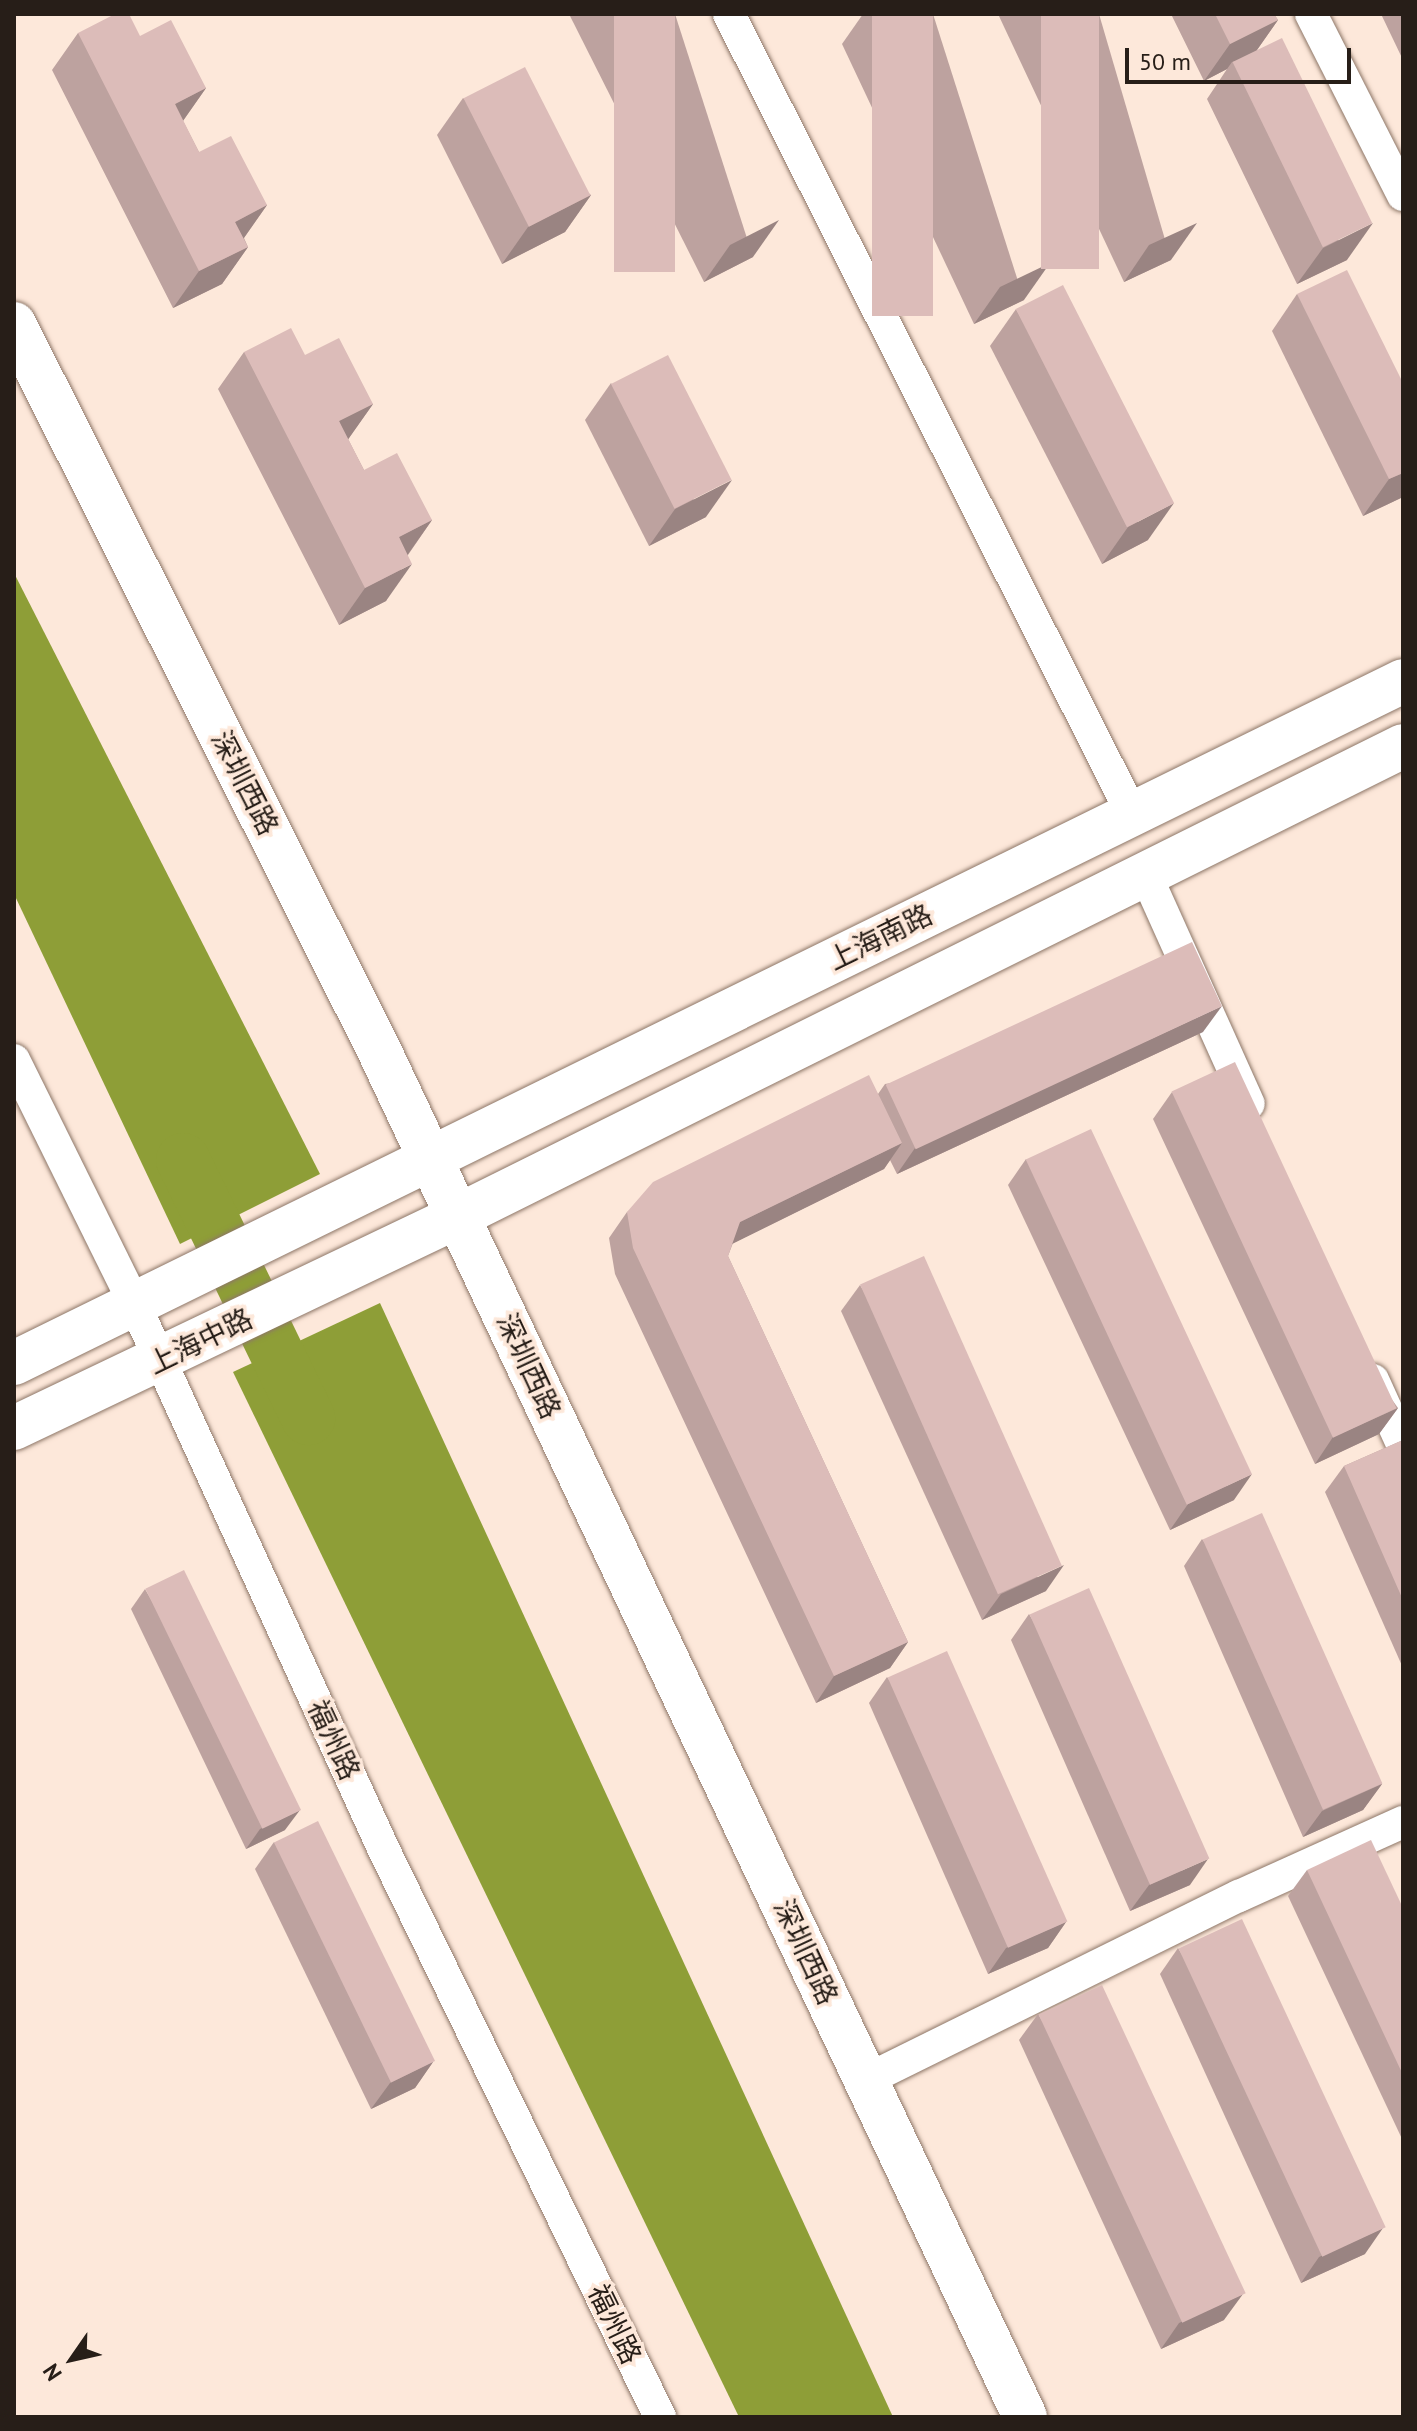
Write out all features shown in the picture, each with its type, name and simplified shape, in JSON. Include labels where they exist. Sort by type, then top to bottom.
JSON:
[{"type":"main road","name":"深圳西路","points":[[14,324],[432,1159],[1025,2417]]},
{"type":"main road","name":"上海南路","points":[[146,1299],[1131,812],[1403,681]]},
{"type":"main road","points":[[458,1216],[1145,873],[1402,749]]},
{"type":"main road","name":"上海中路","points":[[14,1428],[458,1216]]},
{"type":"main road","points":[[14,1363],[146,1299]]},
{"type":"street","points":[[729,14],[1131,812]]},
{"type":"street","points":[[1311,14],[1403,195]]},
{"type":"street","points":[[1145,873],[1261,1131]]},
{"type":"street","name":"福州路","points":[[14,1060],[146,1299],[383,1848],[660,2417]]},
{"type":"street","points":[[1358,1346],[1403,1446]]},
{"type":"street","points":[[866,2080],[1239,1896],[1403,1822]]},
{"type":"shaded area","points":[[14,573],[320,1174],[180,1244],[14,894]]},
{"type":"shaded area","points":[[380,1303],[893,2417],[739,2417],[233,1372]]},
{"type":"building","points":[[115,14],[129,14],[140,36],[171,20],[206,88],[175,104],[199,152],[231,136],[267,205],[235,222],[248,247],[199,271],[78,33]]},
{"type":"building","points":[[614,14],[675,14],[675,272],[614,272]]},
{"type":"building","points":[[872,14],[933,14],[933,316],[872,316]]},
{"type":"building","points":[[1041,14],[1099,14],[1099,269],[1041,269]]},
{"type":"building","points":[[1215,14],[1274,14],[1278,20],[1230,44]]},
{"type":"building","points":[[1282,38],[1372,223],[1323,247],[1233,62]]},
{"type":"building","points":[[525,67],[590,195],[529,227],[464,98]]},
{"type":"building","points":[[1347,270],[1403,383],[1403,473],[1389,479],[1297,294]]},
{"type":"building","points":[[1063,285],[1174,503],[1127,527],[1016,309]]},
{"type":"building","points":[[291,328],[305,355],[339,338],[373,404],[339,421],[364,470],[397,453],[432,520],[399,537],[412,564],[365,588],[244,352]]},
{"type":"building","points":[[668,355],[732,480],[675,509],[611,384]]},
{"type":"building","points":[[1192,942],[1222,1006],[916,1149],[886,1085]]},
{"type":"building","points":[[1235,1062],[1396,1408],[1333,1438],[1172,1092]]},
{"type":"building","points":[[869,1075],[902,1143],[740,1222],[728,1256],[908,1642],[834,1676],[633,1248],[627,1212],[653,1182]]},
{"type":"building","points":[[1091,1129],[1252,1474],[1187,1505],[1026,1159]]},
{"type":"building","points":[[924,1256],[1062,1566],[998,1594],[860,1284]]},
{"type":"building","points":[[1403,1440],[1403,1600],[1344,1466]]},
{"type":"building","points":[[1262,1513],[1382,1783],[1323,1810],[1203,1539]]},
{"type":"building","points":[[184,1570],[301,1810],[262,1829],[145,1589]]},
{"type":"building","points":[[1089,1588],[1209,1858],[1150,1885],[1030,1614]]},
{"type":"building","points":[[947,1651],[1067,1921],[1008,1948],[888,1677]]},
{"type":"building","points":[[318,1821],[435,2061],[391,2082],[274,1842]]},
{"type":"building","points":[[1371,1840],[1403,1908],[1403,2075],[1307,1870]]},
{"type":"building","points":[[1242,1919],[1386,2227],[1322,2257],[1179,1949]]},
{"type":"building","points":[[1102,1985],[1246,2293],[1182,2323],[1039,2015]]},
{"type":"waterway","points":[[183,1160],[308,1418]]}]
